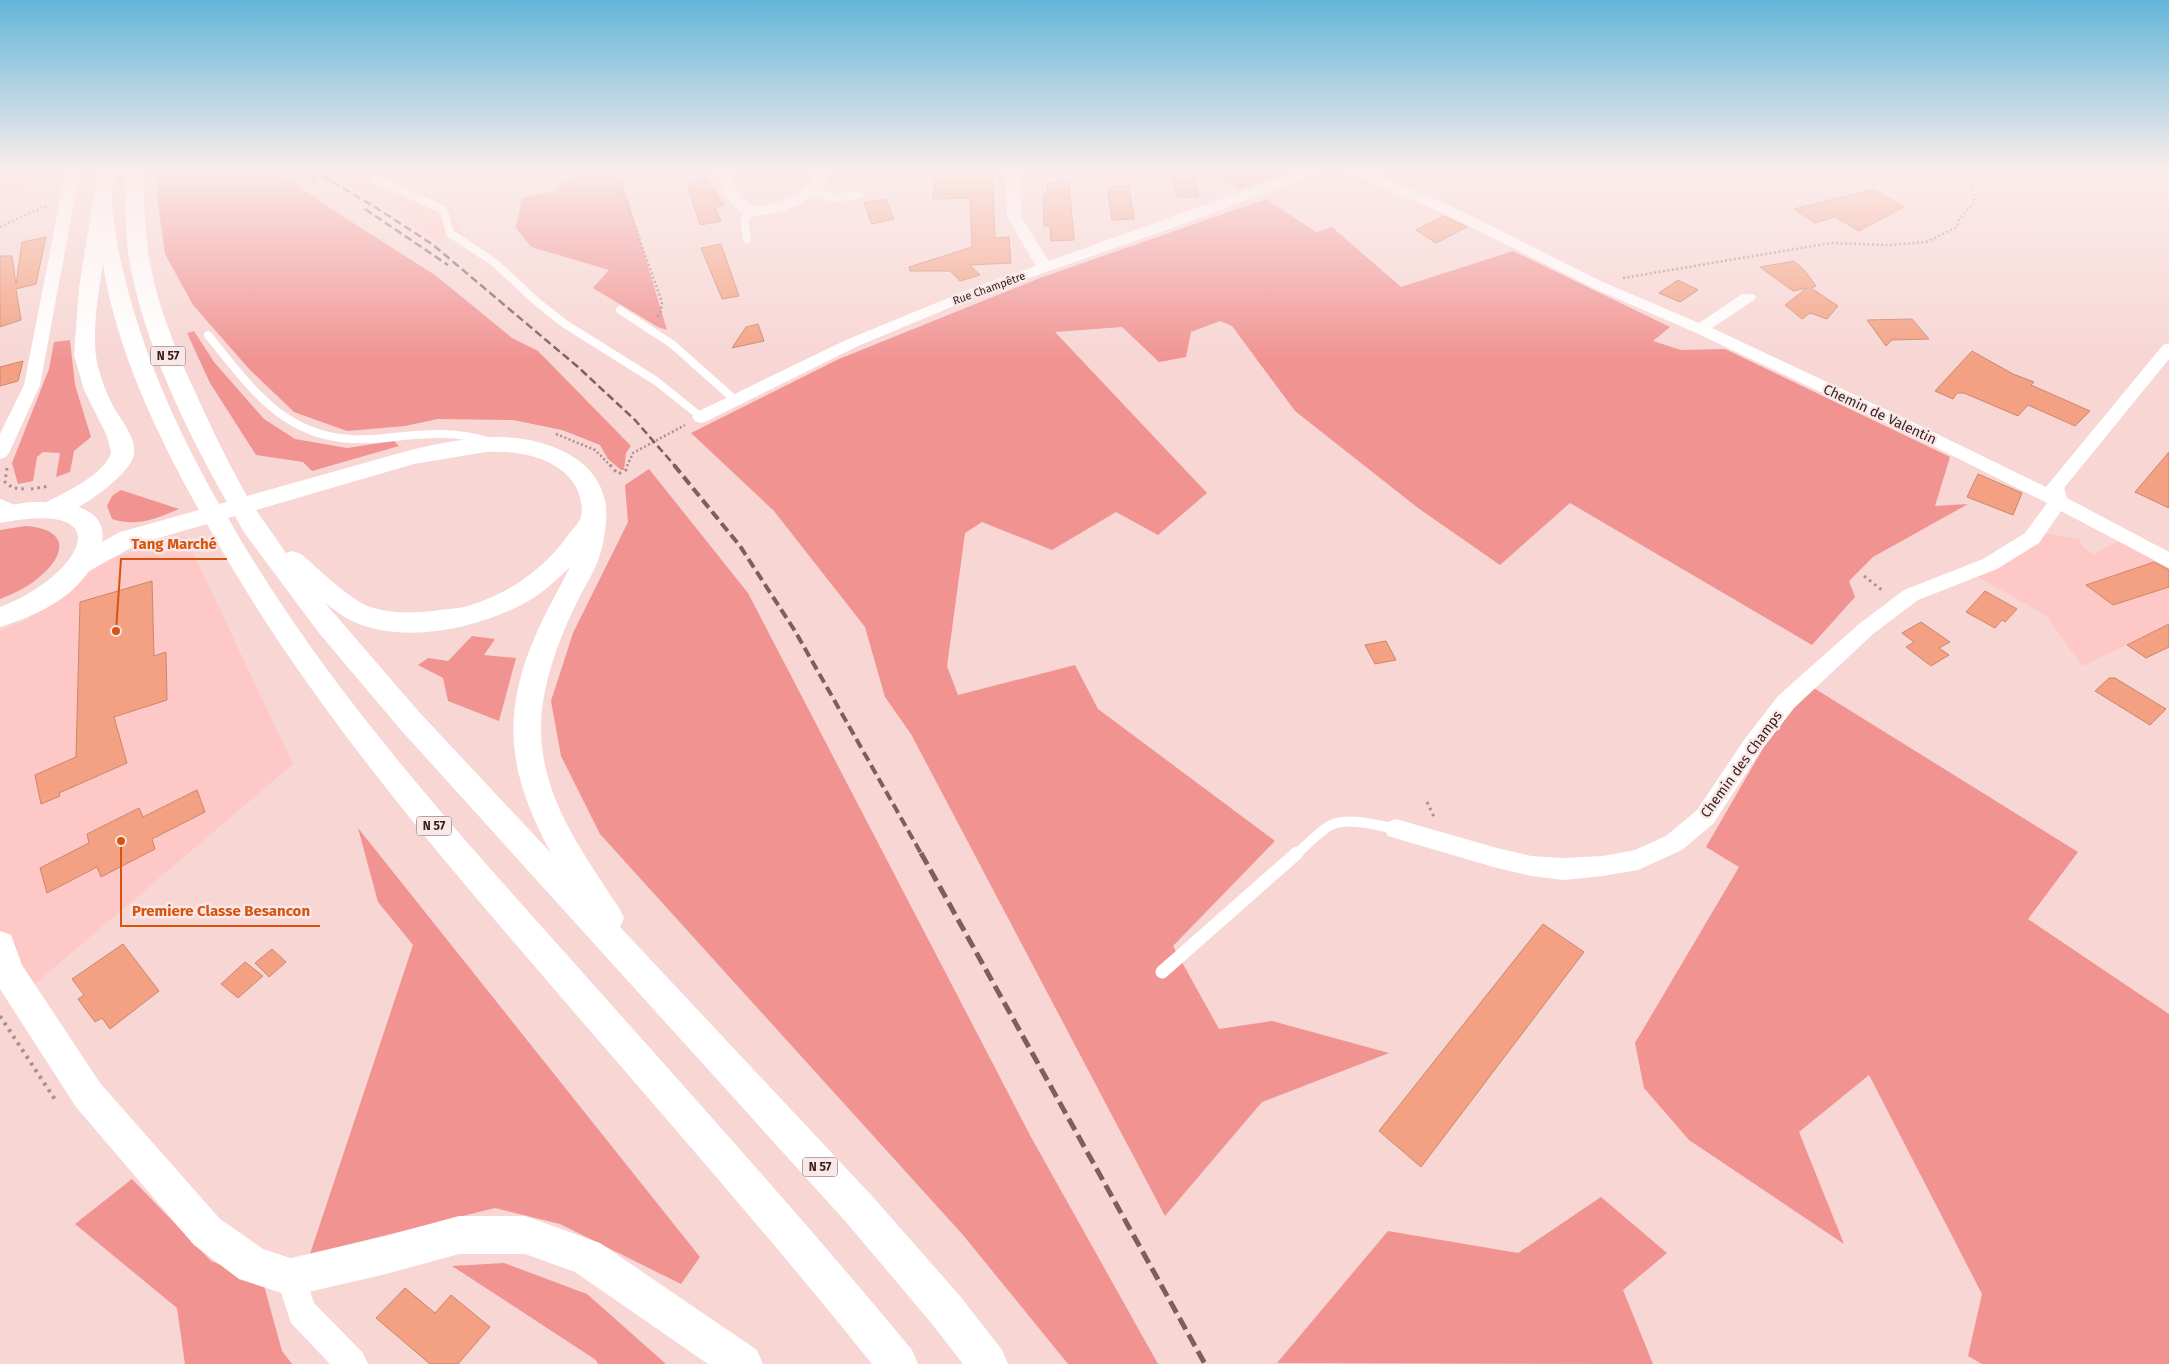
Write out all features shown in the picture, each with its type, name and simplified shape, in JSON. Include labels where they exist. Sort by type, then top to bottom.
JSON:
[{"type":"main road","points":[[54,509],[93,486],[112,471],[121,461],[123,453],[121,443],[89,377],[85,357],[86,307],[99,234]]},
{"type":"main road","name":"N 57","points":[[108,234],[123,312],[159,406],[188,472],[226,538],[330,696],[420,809],[814,1262],[898,1364]]},
{"type":"main road","name":"N 57","points":[[137,234],[151,311],[166,352],[215,461],[252,526],[328,626],[404,714],[859,1209],[946,1310],[988,1364]]},
{"type":"main road","points":[[80,564],[129,538],[414,457],[457,448],[496,444],[532,448],[565,461],[583,477],[593,497],[593,518],[587,556],[544,645],[530,688],[527,734],[532,779],[550,825],[644,976]]},
{"type":"main road","points":[[0,617],[44,596],[65,581],[80,564],[89,548],[90,534],[79,517],[54,509],[4,511]]},
{"type":"main road","points":[[252,526],[335,597],[362,615],[406,624],[467,616],[514,598],[543,578],[568,554],[593,518]]},
{"type":"main road","points":[[90,534],[101,537],[129,538]]},
{"type":"main road","points":[[3,965],[88,1095],[207,1232],[296,1294],[386,1255],[460,1235],[525,1235],[586,1256],[743,1364]]},
{"type":"street","points":[[0,453],[32,385],[61,234]]},
{"type":"street","points":[[1024,234],[1045,268]]},
{"type":"street","name":"Rue Champêtre","points":[[701,416],[852,343],[975,292],[1143,234]]},
{"type":"street","name":"Chemin de Valentin","points":[[1495,234],[1598,285],[1700,329],[1919,432],[2058,501],[2169,561]]},
{"type":"street","points":[[1700,329],[1748,297]]},
{"type":"street","points":[[2058,501],[2055,487],[2169,348]]},
{"type":"street","name":"Chemin des Champs","points":[[1396,829],[1497,858],[1531,866],[1564,869],[1603,866],[1638,860],[1674,844],[1705,817],[1752,746],[1786,702],[1866,629],[1911,595],[1990,564],[2032,538],[2058,501]]},
{"type":"street","points":[[296,1294],[352,1364]]},
{"type":"lane","points":[[451,234],[495,263],[537,302],[565,324],[656,381],[701,416]]},
{"type":"lane","points":[[746,234],[747,238]]},
{"type":"lane","points":[[620,310],[672,344],[735,400]]},
{"type":"lane","points":[[208,335],[228,361],[279,413],[305,430],[336,439],[366,440],[423,434],[468,434],[496,444]]},
{"type":"lane","points":[[1162,972],[1327,827],[1337,823],[1357,822],[1396,829]]},
{"type":"path","points":[[637,234],[662,302],[661,311],[656,319],[645,326]]},
{"type":"path","points":[[1598,285],[1640,274],[1831,243],[1889,245],[1926,242],[1944,234]]},
{"type":"path","points":[[639,450],[670,432]]},
{"type":"shaded area","points":[[162,234],[370,234],[435,275],[512,338],[538,351],[631,446],[626,453],[624,470],[621,470],[608,459],[600,445],[562,430],[513,420],[438,419],[405,426],[347,431],[294,412],[250,370],[193,305],[165,254]]},
{"type":"shaded area","points":[[424,234],[449,234],[440,244]]},
{"type":"shaded area","points":[[520,234],[638,234],[667,330],[658,327],[593,288],[609,270],[531,247]]},
{"type":"shaded area","points":[[1167,234],[1340,234],[1401,287],[1513,251],[1670,327],[1653,341],[1681,350],[1725,349],[1950,457],[1935,506],[1968,504],[1873,557],[1849,581],[1855,597],[1812,645],[1570,503],[1500,565],[1418,508],[1295,411],[1232,326],[1220,321],[1191,332],[1186,357],[1159,362],[1122,327],[1055,332],[1207,493],[1158,535],[1116,512],[1052,550],[982,522],[965,533],[947,666],[958,695],[1075,665],[1098,709],[1275,841],[1173,946],[1219,1029],[1272,1021],[1389,1053],[1262,1102],[1165,1216],[911,734],[885,697],[865,627],[774,511],[691,433],[839,359],[1040,278]]},
{"type":"shaded area","points":[[194,331],[214,362],[264,419],[295,439],[347,448],[394,441],[399,446],[312,471],[303,462],[256,455],[210,383],[187,333]]},
{"type":"shaded area","points":[[70,340],[75,385],[91,437],[74,451],[70,472],[56,477],[60,453],[43,452],[37,457],[33,481],[18,484],[12,463],[49,369],[54,342]]},
{"type":"shaded area","points":[[649,469],[748,593],[1031,1137],[1158,1364],[1068,1364],[963,1235],[600,834],[561,756],[551,701],[573,633],[628,522],[625,485]]},
{"type":"shaded area","points":[[121,490],[179,509],[146,521],[129,522],[112,519],[107,506],[112,496]]},
{"type":"shaded area","points":[[26,526],[50,532],[57,538],[58,552],[47,570],[37,579],[0,599],[0,530]]},
{"type":"shaded area","points":[[2036,532],[2079,539],[2084,548],[2094,554],[2118,541],[2169,568],[2169,625],[2082,666],[2047,616],[1973,574],[1996,566],[2025,552]]},
{"type":"shaded area","points":[[185,536],[293,764],[23,994],[0,946],[0,630],[24,621],[68,591],[105,560]]},
{"type":"shaded area","points":[[472,636],[495,639],[484,655],[516,658],[499,721],[448,701],[443,678],[418,665],[428,658],[448,661]]},
{"type":"shaded area","points":[[1809,685],[2078,852],[2028,919],[2169,1014],[2169,1364],[1982,1364],[1968,1356],[1982,1294],[1869,1075],[1799,1132],[1844,1244],[1689,1140],[1644,1088],[1635,1043],[1739,867],[1706,847],[1765,745]]},
{"type":"shaded area","points":[[358,828],[700,1257],[681,1284],[560,1224],[495,1208],[310,1254],[413,945],[378,902]]},
{"type":"shaded area","points":[[132,1179],[211,1261],[263,1282],[282,1351],[292,1364],[185,1364],[177,1308],[75,1224]]},
{"type":"shaded area","points":[[1601,1197],[1667,1253],[1623,1290],[1653,1364],[1277,1363],[1388,1231],[1518,1253]]},
{"type":"shaded area","points":[[504,1263],[587,1294],[666,1364],[598,1364],[596,1360],[452,1266]]},
{"type":"building","points":[[971,234],[995,234],[995,238],[1009,237],[1011,263],[970,265],[980,275],[960,281],[950,271],[910,271],[909,267],[972,247]]},
{"type":"building","points":[[1051,234],[1073,234],[1074,240],[1051,241]]},
{"type":"building","points":[[1422,234],[1454,234],[1436,243]]},
{"type":"building","points":[[46,237],[36,284],[16,289],[21,320],[0,327],[0,256],[12,256],[16,284],[22,242]]},
{"type":"building","points":[[721,244],[739,296],[722,299],[701,248]]},
{"type":"building","points":[[1794,261],[1805,271],[1816,286],[1811,288],[1838,306],[1827,319],[1810,313],[1802,319],[1785,305],[1807,288],[1793,291],[1760,267]]},
{"type":"building","points":[[1678,280],[1698,290],[1680,302],[1659,293]]},
{"type":"building","points":[[1912,319],[1929,339],[1892,340],[1886,346],[1867,320]]},
{"type":"building","points":[[758,324],[764,341],[732,348],[746,327]]},
{"type":"building","points":[[1972,351],[2013,374],[2034,382],[2031,385],[2090,411],[2075,426],[2028,405],[2018,416],[1964,393],[1957,393],[1953,399],[1935,391]]},
{"type":"building","points":[[23,361],[18,381],[0,386],[0,367]]},
{"type":"building","points":[[2169,452],[2169,508],[2135,492]]},
{"type":"building","points":[[1978,474],[2022,493],[2013,515],[1967,497]]},
{"type":"building","points":[[2154,562],[2169,570],[2169,587],[2113,605],[2086,585]]},
{"type":"building","points":[[152,581],[154,656],[166,652],[167,700],[114,717],[127,763],[59,793],[60,796],[41,804],[35,775],[76,757],[80,602]]},
{"type":"building","points":[[1985,591],[2017,609],[2005,622],[2002,620],[1995,628],[1966,612]]},
{"type":"building","points":[[1921,622],[1950,642],[1939,648],[1949,655],[1931,666],[1906,647],[1914,642],[1902,633]]},
{"type":"building","points":[[2169,624],[2169,647],[2146,658],[2127,645]]},
{"type":"building","points":[[1386,641],[1396,660],[1375,664],[1365,645]]},
{"type":"building","points":[[2109,678],[2115,678],[2166,709],[2150,725],[2095,691]]},
{"type":"building","points":[[197,790],[205,812],[152,839],[155,849],[101,877],[97,867],[47,893],[40,868],[89,843],[87,834],[139,808],[143,817]]},
{"type":"building","points":[[1543,924],[1584,952],[1421,1167],[1379,1131]]},
{"type":"building","points":[[123,944],[159,991],[110,1029],[102,1018],[95,1022],[78,999],[84,995],[72,979]]},
{"type":"building","points":[[272,949],[286,962],[269,977],[255,963]]},
{"type":"building","points":[[245,962],[263,976],[238,998],[221,984]]},
{"type":"building","points":[[405,1288],[435,1313],[451,1295],[490,1327],[458,1364],[430,1364],[376,1318]]},
{"type":"railway","points":[[402,234],[448,265]]},
{"type":"railway","points":[[416,234],[432,244],[578,367],[635,420],[675,466]]},
{"type":"railway","points":[[674,465],[740,546],[795,631],[922,855]]},
{"type":"railway","points":[[921,853],[1205,1364]]},
{"type":"place","name":"Tang Marché","points":[[116,631]]},
{"type":"place","name":"Premiere Classe Besancon","points":[[121,841]]}]
